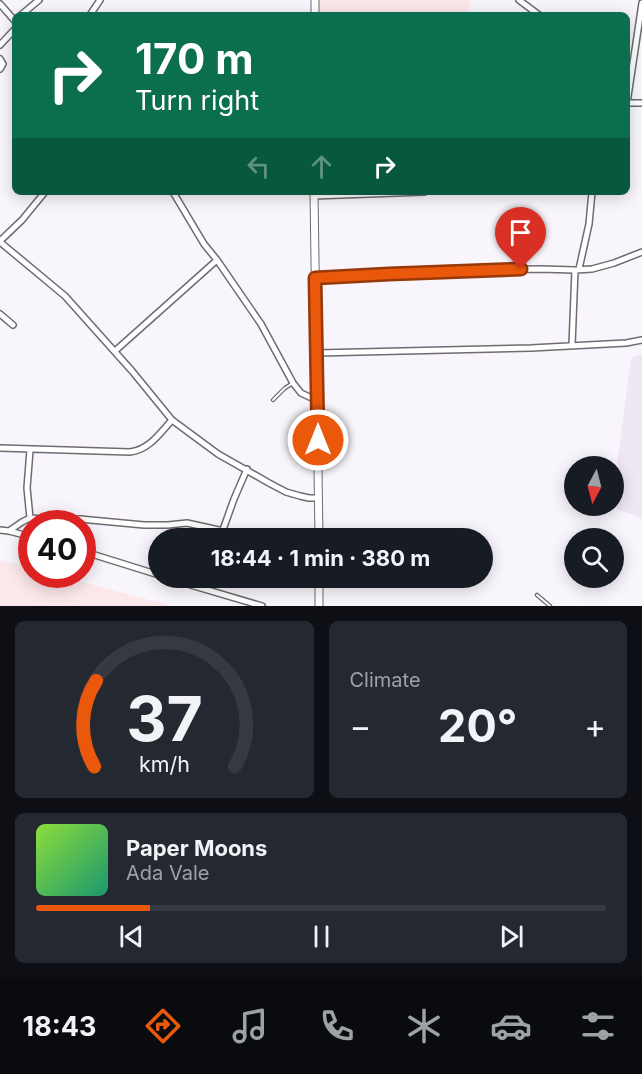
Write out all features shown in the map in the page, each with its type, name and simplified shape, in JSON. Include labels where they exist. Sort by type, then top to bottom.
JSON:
[{"type":"street","points":[[25,12],[39,0]]},
{"type":"street","points":[[519,0],[535,12]]},
{"type":"street","points":[[630,83],[642,3]]},
{"type":"street","points":[[0,4],[12,18]]},
{"type":"street","points":[[0,45],[12,32]]},
{"type":"street","points":[[0,59],[3,64],[0,69]]},
{"type":"street","points":[[43,195],[0,242],[65,296],[115,351],[172,420],[218,454],[286,492],[318,498]]},
{"type":"street","points":[[175,195],[199,237],[261,324],[293,383],[301,393],[318,401]]},
{"type":"street","points":[[314,195],[319,528]]},
{"type":"street","points":[[572,345],[577,270],[589,224],[592,195]]},
{"type":"street","points":[[315,278],[485,270],[592,269],[642,252]]},
{"type":"street","points":[[115,351],[217,260]]},
{"type":"street","points":[[0,314],[13,325]]},
{"type":"street","points":[[317,354],[626,344],[642,340]]},
{"type":"street","points":[[0,448],[138,451],[148,445],[172,420]]},
{"type":"street","points":[[29,510],[27,488],[30,450]]},
{"type":"street","points":[[223,528],[247,469]]},
{"type":"street","points":[[96,521],[144,525],[187,524],[204,528]]},
{"type":"street","points":[[9,531],[18,525]]},
{"type":"street","points":[[0,530],[18,533]]},
{"type":"street","points":[[96,555],[148,572]]},
{"type":"street","points":[[204,588],[262,606]]},
{"type":"street","points":[[319,588],[319,606]]},
{"type":"lane","points":[[273,400],[293,383]]},
{"type":"lane","points":[[537,594],[550,606]]},
{"type":"shaded area","points":[[319,0],[471,0],[469,12],[319,12]]},
{"type":"shaded area","points":[[642,354],[642,519],[624,511],[624,456],[618,456],[631,358]]},
{"type":"shaded area","points":[[0,560],[18,565],[18,588],[96,588],[96,586],[172,606],[0,606]]},
{"type":"route","points":[[318,440],[315,278],[521,269]]}]
